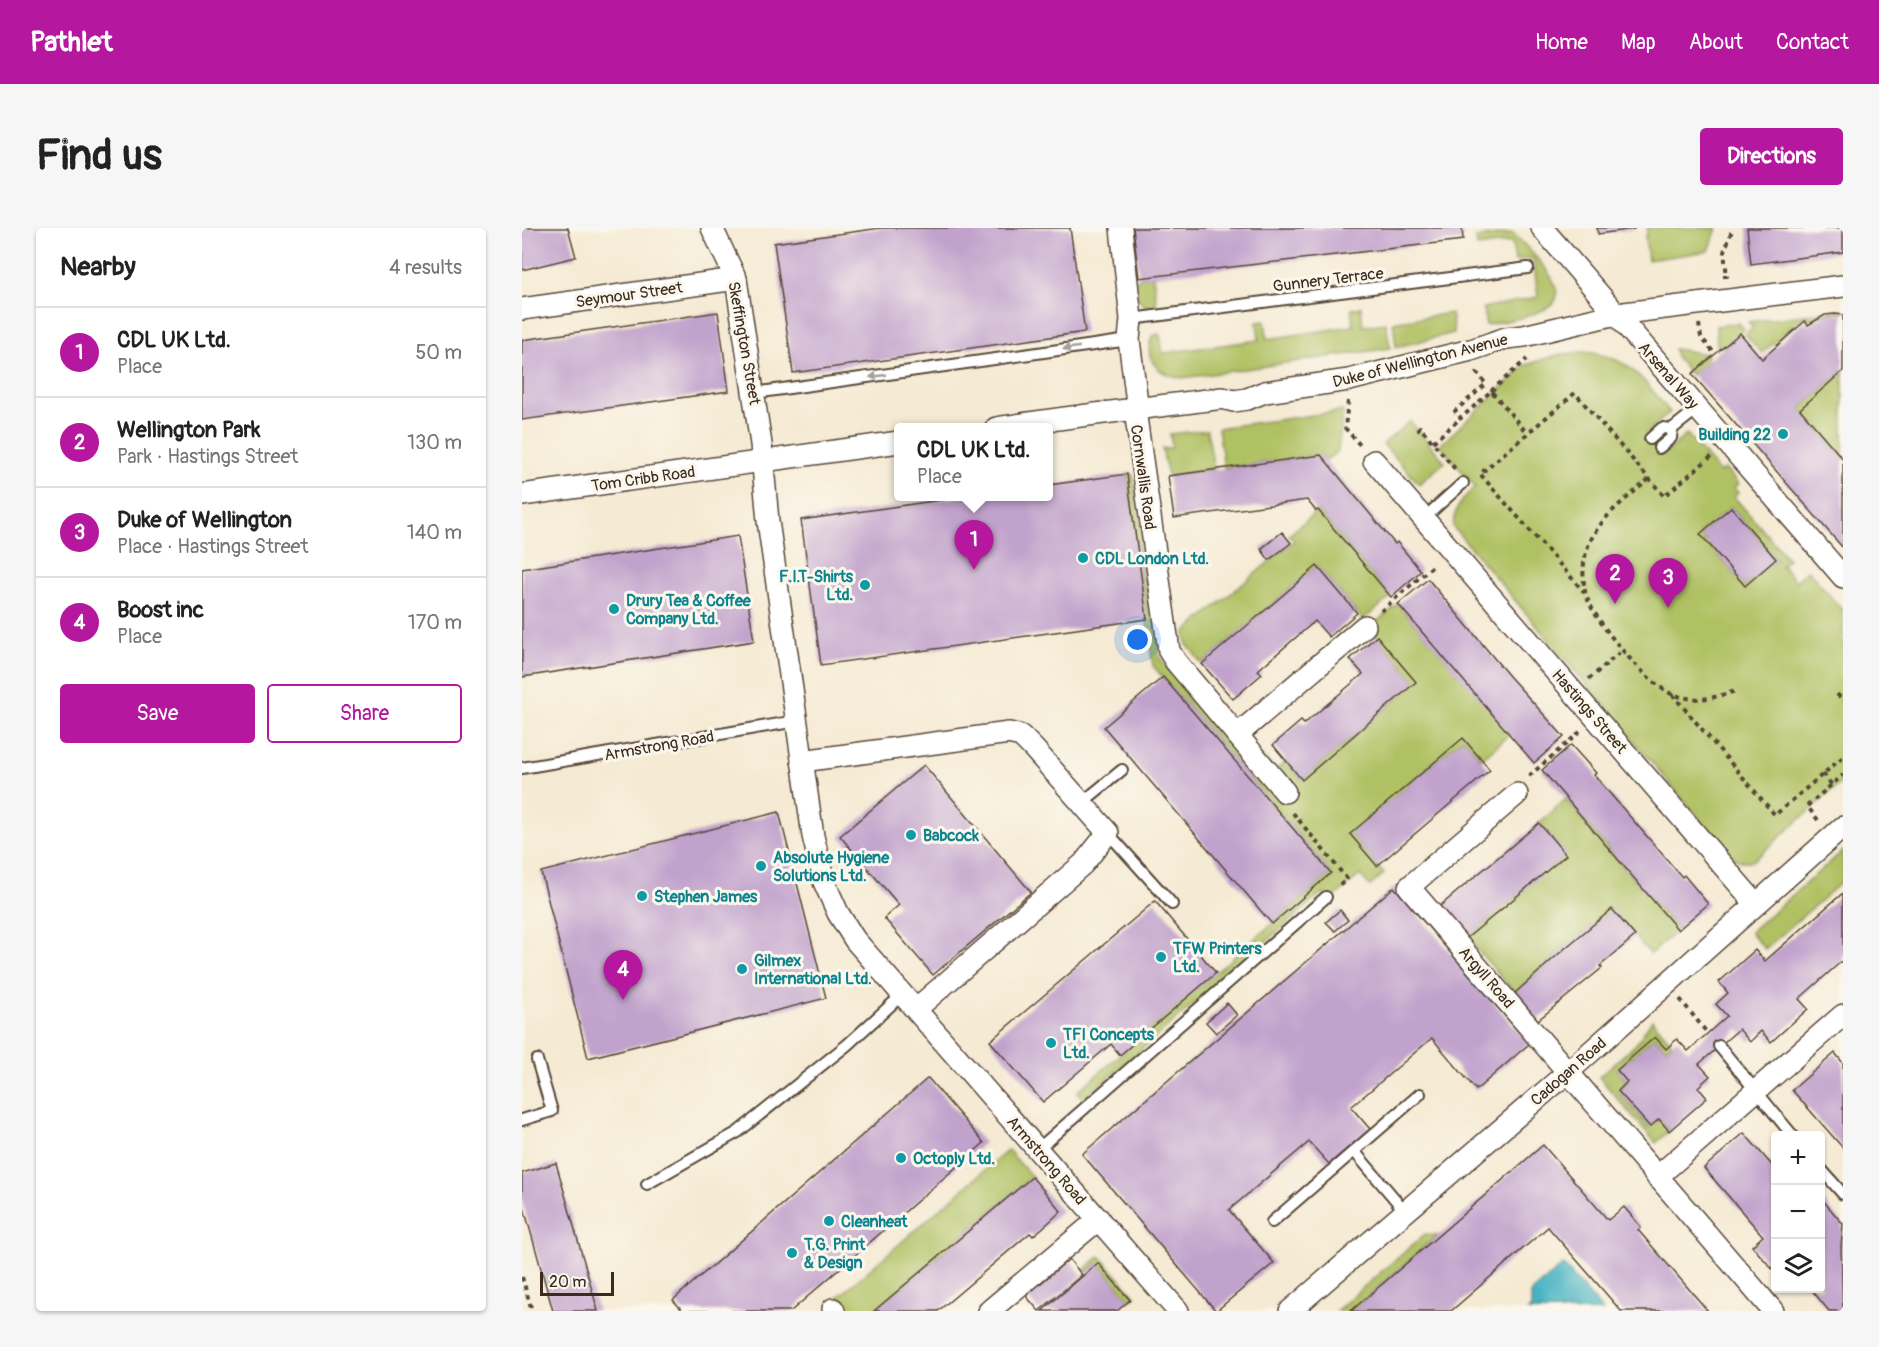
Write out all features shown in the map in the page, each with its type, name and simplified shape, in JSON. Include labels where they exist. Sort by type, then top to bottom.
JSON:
[{"type":"street","name":"Skeffington Street","points":[[712,228],[735,279],[763,461]]},
{"type":"street","name":"Cornwallis Road","points":[[1121,228],[1131,319],[1129,340],[1136,410],[1169,651],[1285,792]]},
{"type":"street","name":"Arsenal Way","points":[[1542,228],[1843,577]]},
{"type":"street","name":"Seymour Street","points":[[522,309],[735,279]]},
{"type":"street","name":"Duke of Wellington Avenue","points":[[1028,423],[1222,398],[1234,401],[1247,399],[1265,392],[1349,380],[1462,353],[1506,338],[1524,336],[1616,314],[1843,286]]},
{"type":"street","points":[[763,461],[894,443]]},
{"type":"street","name":"Tom Cribb Road","points":[[522,495],[763,461]]},
{"type":"street","name":"Armstrong Road","points":[[763,461],[768,521],[813,836],[824,882],[838,913],[855,940],[1099,1219],[1173,1309]]},
{"type":"street","name":"Hastings Street","points":[[1374,461],[1756,904]]},
{"type":"street","points":[[1237,735],[1365,626]]},
{"type":"street","points":[[802,761],[1009,733],[1021,736],[1083,802],[1108,833],[1083,864],[910,1002]]},
{"type":"street","name":"Argyll Road","points":[[1521,787],[1409,887],[1773,1311]]},
{"type":"street","name":"Cadogan Road","points":[[1290,1311],[1568,1072],[1843,827]]},
{"type":"street","points":[[1657,1177],[1843,1016]]},
{"type":"street","points":[[989,1311],[1099,1219]]},
{"type":"lane","name":"Gunnery Terrace","points":[[1131,319],[1528,268]]},
{"type":"lane","points":[[754,393],[1129,340]]},
{"type":"lane","points":[[1650,439],[1662,428],[1672,429],[1697,409]]},
{"type":"lane","points":[[1659,448],[1671,438],[1672,429]]},
{"type":"lane","points":[[1424,519],[1460,480]]},
{"type":"lane","name":"Armstrong Road","points":[[522,768],[797,721]]},
{"type":"lane","points":[[1083,802],[1122,770]]},
{"type":"lane","points":[[1108,833],[1172,904]]},
{"type":"lane","points":[[1038,1149],[1326,897]]},
{"type":"lane","points":[[647,1184],[738,1132],[838,1053],[910,1002]]},
{"type":"lane","points":[[1719,1047],[1789,1131]]},
{"type":"lane","points":[[522,1120],[552,1111],[537,1060]]},
{"type":"lane","points":[[1272,1222],[1420,1094]]},
{"type":"lane","points":[[1354,1152],[1405,1211]]},
{"type":"lane","points":[[1825,1173],[1843,1194]]},
{"type":"path","points":[[1716,277],[1727,276],[1724,252],[1733,228]]},
{"type":"path","points":[[1705,342],[1715,354]]},
{"type":"path","points":[[1461,418],[1455,411],[1486,384],[1476,372]]},
{"type":"path","points":[[1433,442],[1502,382]]},
{"type":"path","points":[[1491,391],[1527,433]]},
{"type":"path","points":[[1727,443],[1664,496],[1575,393],[1480,474],[1585,593],[1610,636],[1651,681],[1671,694],[1775,815],[1843,757]]},
{"type":"path","points":[[1346,428],[1348,400]]},
{"type":"path","points":[[1417,430],[1420,427],[1433,442],[1456,470],[1453,473],[1460,480]]},
{"type":"path","points":[[1585,593],[1584,566],[1589,543],[1604,519],[1649,479]]},
{"type":"path","points":[[1365,626],[1437,563]]},
{"type":"path","points":[[1591,677],[1623,650]]},
{"type":"path","points":[[1671,694],[1696,699],[1717,698],[1738,690]]},
{"type":"path","points":[[1837,694],[1843,701]]},
{"type":"path","points":[[1521,787],[1581,731]]},
{"type":"path","points":[[1823,774],[1832,785]]},
{"type":"path","points":[[1812,801],[1843,775]]},
{"type":"path","points":[[1285,792],[1282,800],[1347,879],[1326,897]]},
{"type":"path","points":[[1673,991],[1708,1034]]},
{"type":"path","points":[[522,1277],[532,1311]]},
{"type":"green space","points":[[1647,228],[1717,228],[1709,251],[1648,260],[1645,236]]},
{"type":"green space","points":[[1513,233],[1550,275],[1557,293],[1555,301],[1546,308],[1529,315],[1486,325],[1483,308],[1538,297],[1533,258],[1515,261],[1512,242],[1477,247],[1476,238]]},
{"type":"green space","points":[[1153,276],[1157,307],[1142,304],[1135,282],[1139,278]]},
{"type":"green space","points":[[1361,307],[1363,326],[1386,323],[1390,348],[1183,378],[1174,377],[1160,370],[1155,366],[1150,353],[1152,336],[1160,334],[1163,353],[1259,340],[1257,322],[1265,321],[1267,339],[1353,326],[1351,309]]},
{"type":"green space","points":[[1843,310],[1843,312],[1824,313],[1809,320],[1805,316],[1762,353],[1745,334],[1753,327],[1748,322]]},
{"type":"green space","points":[[1451,313],[1454,333],[1396,347],[1393,322]]},
{"type":"green space","points":[[1739,323],[1744,329],[1723,347],[1717,345],[1716,326]]},
{"type":"green space","points":[[1674,349],[1706,354],[1708,361],[1691,375],[1676,357]]},
{"type":"green space","points":[[1582,352],[1598,354],[1623,364],[1642,379],[1670,412],[1646,434],[1664,454],[1687,434],[1720,473],[1725,469],[1738,484],[1734,488],[1738,493],[1734,497],[1788,559],[1781,565],[1796,581],[1808,570],[1843,611],[1843,781],[1753,861],[1740,861],[1731,856],[1453,527],[1459,504],[1475,487],[1440,445],[1526,365],[1557,355]],"holes":[[[1731,507],[1776,559],[1745,586],[1700,534]]]},
{"type":"green space","points":[[1843,371],[1843,459],[1800,409]]},
{"type":"green space","points":[[1343,411],[1338,451],[1326,460],[1321,455],[1224,468],[1218,428]]},
{"type":"green space","points":[[1410,421],[1445,462],[1419,484],[1383,444]]},
{"type":"green space","points":[[1207,430],[1214,469],[1168,476],[1162,449],[1172,448],[1170,434]]},
{"type":"green space","points":[[1127,474],[1133,474],[1160,659],[1276,770],[1286,761],[1302,780],[1416,682],[1369,628],[1398,604],[1511,734],[1481,759],[1463,738],[1351,834],[1384,874],[1370,886],[1360,875],[1330,901],[1322,893],[1084,1099],[1077,1092],[1331,873],[1153,666]]},
{"type":"green space","points":[[1318,510],[1391,597],[1363,620],[1317,566],[1202,664],[1186,643],[1185,632],[1294,541],[1289,535]]},
{"type":"green space","points":[[1566,799],[1678,930],[1650,954],[1612,910],[1515,993],[1467,938],[1565,855],[1539,823]]},
{"type":"green space","points":[[1843,851],[1843,881],[1765,949],[1750,932]]},
{"type":"green space","points":[[1652,1020],[1672,1043],[1666,1049],[1655,1037],[1617,1070],[1627,1082],[1618,1091],[1649,1127],[1659,1119],[1669,1131],[1656,1143],[1599,1077],[1636,1044]]},
{"type":"green space","points":[[1008,1150],[1032,1177],[874,1311],[850,1311],[838,1297]]},
{"type":"green space","points":[[1425,1234],[1438,1235],[1351,1311],[1336,1311]]},
{"type":"green space","points":[[1100,1256],[1135,1296],[1130,1300],[1098,1263],[1087,1272],[1085,1269]]},
{"type":"water","points":[[1563,1265],[1603,1311],[1528,1311],[1531,1308],[1531,1292]]},
{"type":"building","points":[[522,228],[568,228],[576,257],[522,270]]},
{"type":"building","points":[[881,228],[1070,228],[1085,332],[793,373],[774,243]]},
{"type":"building","points":[[1133,228],[1462,228],[1463,240],[1139,278]]},
{"type":"building","points":[[1597,228],[1634,228],[1634,229],[1598,234]]},
{"type":"building","points":[[1747,228],[1843,228],[1843,252],[1751,264]]},
{"type":"building","points":[[718,312],[729,391],[522,420],[522,340]]},
{"type":"building","name":"Building 22","points":[[1825,315],[1843,315],[1843,371],[1800,409],[1843,459],[1843,548],[1692,374],[1740,333],[1762,359],[1805,321],[1808,325]]},
{"type":"building","points":[[1321,455],[1395,544],[1397,542],[1421,571],[1391,597],[1307,500],[1174,518],[1168,476]]},
{"type":"building","points":[[1127,474],[1147,619],[821,665],[801,520],[934,501],[1053,501],[1053,484]]},
{"type":"building","points":[[1731,507],[1776,559],[1745,586],[1700,534]]},
{"type":"building","points":[[1282,532],[1291,543],[1269,560],[1261,549]]},
{"type":"building","points":[[738,536],[754,641],[522,677],[522,569]]},
{"type":"building","points":[[1317,566],[1357,613],[1329,637],[1315,621],[1258,670],[1262,674],[1233,699],[1202,664]]},
{"type":"building","points":[[1428,579],[1509,676],[1564,737],[1534,763],[1398,604]]},
{"type":"building","points":[[1377,636],[1416,682],[1302,780],[1273,745],[1301,721],[1304,724],[1363,674],[1350,659]]},
{"type":"building","points":[[1163,677],[1331,873],[1272,924],[1104,727]]},
{"type":"building","points":[[1463,738],[1490,770],[1377,866],[1350,834]]},
{"type":"building","points":[[1571,745],[1596,773],[1594,775],[1708,904],[1678,930],[1542,770]]},
{"type":"building","points":[[924,765],[1031,892],[933,975],[884,918],[899,905],[840,836]]},
{"type":"building","points":[[779,812],[826,998],[588,1058],[541,872]]},
{"type":"building","points":[[1539,823],[1566,855],[1467,938],[1440,906]]},
{"type":"building","points":[[1394,887],[1529,1044],[1476,1090],[1432,1038],[1351,1107],[1370,1129],[1329,1164],[1309,1142],[1229,1210],[1274,1263],[1216,1311],[1082,1154]]},
{"type":"building","points":[[1843,893],[1843,960],[1799,999],[1808,1009],[1771,1042],[1761,1031],[1750,1042],[1739,1029],[1699,1064],[1710,1076],[1698,1087],[1707,1098],[1669,1131],[1659,1119],[1650,1127],[1618,1091],[1627,1082],[1617,1070],[1655,1037],[1666,1049],[1677,1039],[1688,1051],[1727,1016],[1716,1004],[1728,993],[1719,982],[1755,950],[1765,961]]},
{"type":"building","points":[[1155,901],[1216,973],[1120,1055],[1111,1044],[1043,1102],[990,1041]]},
{"type":"building","points":[[1612,909],[1635,936],[1600,966],[1602,968],[1538,1020],[1515,993]]},
{"type":"building","points":[[1340,910],[1348,920],[1335,931],[1326,922]]},
{"type":"building","points":[[1227,1003],[1237,1015],[1216,1033],[1206,1022]]},
{"type":"building","points":[[1835,1053],[1843,1063],[1843,1148],[1792,1090]]},
{"type":"building","points":[[928,1078],[984,1143],[791,1311],[683,1311],[673,1300]]},
{"type":"building","points":[[1744,1133],[1771,1164],[1771,1267],[1752,1246],[1763,1236],[1704,1168]]},
{"type":"building","points":[[1543,1145],[1608,1220],[1624,1207],[1641,1227],[1638,1230],[1708,1311],[1621,1311],[1548,1227],[1451,1311],[1351,1311]]},
{"type":"building","points":[[556,1163],[598,1311],[553,1311],[522,1201],[522,1173]]},
{"type":"building","points":[[1032,1177],[1061,1211],[1033,1236],[1030,1233],[938,1311],[874,1311]]},
{"type":"building","points":[[1825,1203],[1843,1224],[1841,1247],[1843,1311],[1829,1311],[1814,1293],[1825,1293]]},
{"type":"building","points":[[1069,1259],[1082,1275],[1039,1311],[1026,1296]]},
{"type":"building","points":[[1098,1263],[1130,1300],[1117,1311],[1042,1311]]},
{"type":"place","name":"Building 22","points":[[1783,434]]},
{"type":"place","name":"CDL London Ltd.","points":[[1083,558]]},
{"type":"place","name":"CDL UK Ltd.","points":[[974,570]]},
{"type":"place","name":"F.I.T-Shirts Ltd.","points":[[865,585]]},
{"type":"place","name":"Wellington Park","points":[[1615,604]]},
{"type":"place","name":"Duke of Wellington","points":[[1668,608]]},
{"type":"place","name":"Drury Tea & Coffee Company Ltd.","points":[[614,609]]},
{"type":"place","name":"Babcock","points":[[911,835]]},
{"type":"place","name":"Absolute Hygiene Solutions Ltd.","points":[[761,866]]},
{"type":"place","name":"Stephen James","points":[[642,896]]},
{"type":"place","name":"TFW Printers Ltd.","points":[[1161,957]]},
{"type":"place","name":"Gilmex International Ltd.","points":[[742,969]]},
{"type":"place","name":"Boost inc","points":[[623,1000]]},
{"type":"place","name":"TFI Concepts Ltd.","points":[[1051,1043]]},
{"type":"place","name":"Octoply Ltd.","points":[[901,1158]]},
{"type":"place","name":"Cleanheat","points":[[829,1221]]},
{"type":"place","name":"T.G. Print & Design","points":[[792,1253]]}]
